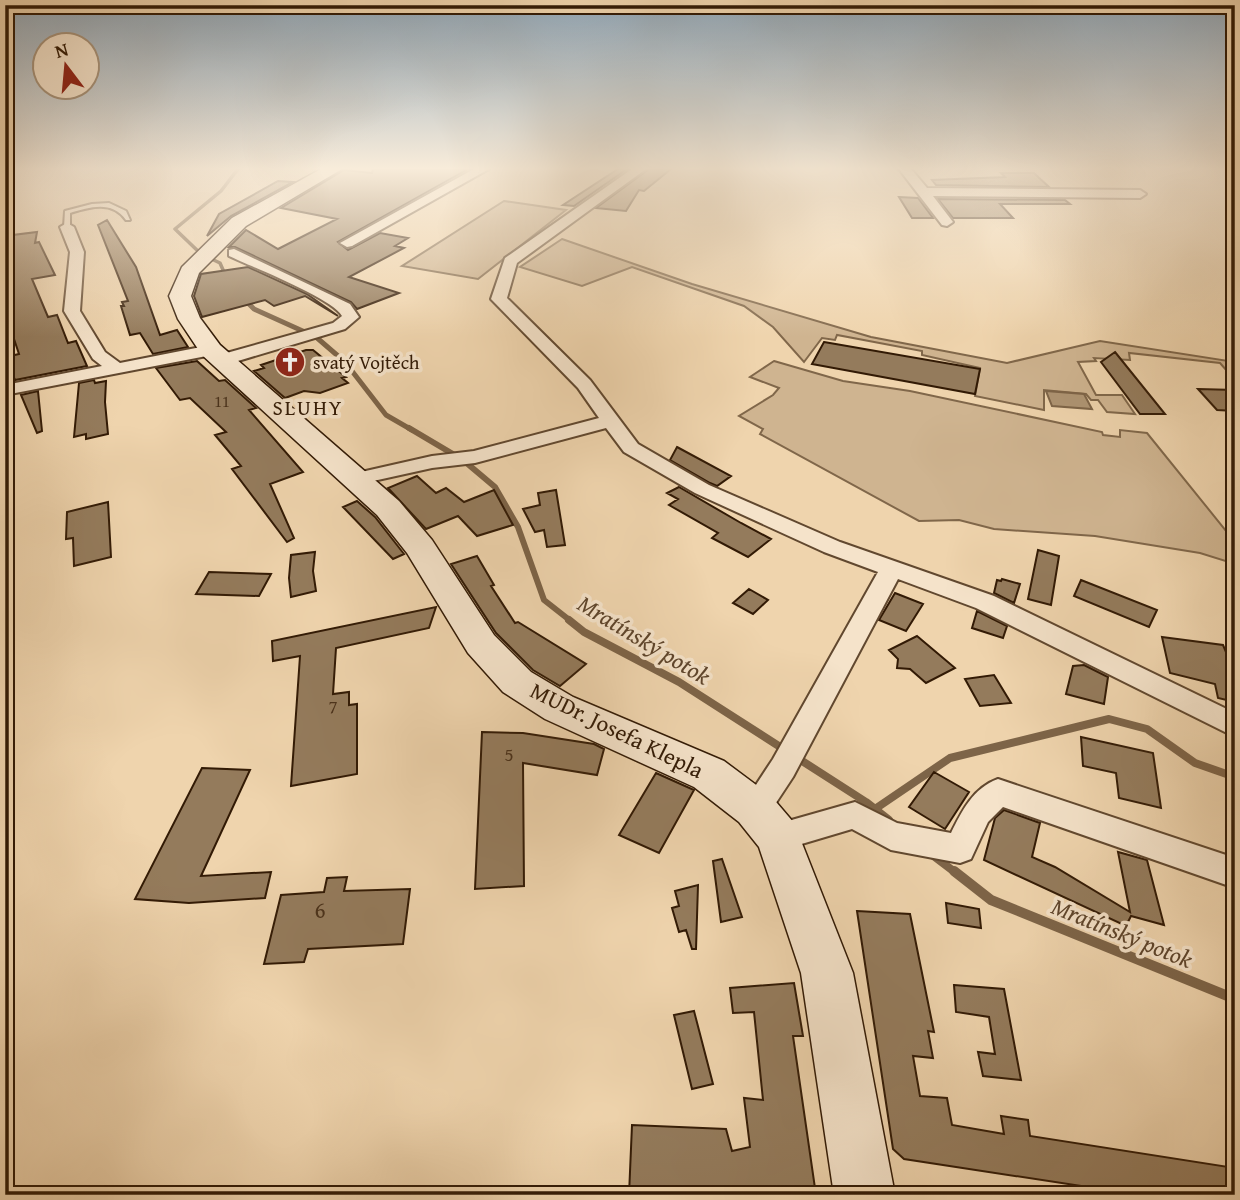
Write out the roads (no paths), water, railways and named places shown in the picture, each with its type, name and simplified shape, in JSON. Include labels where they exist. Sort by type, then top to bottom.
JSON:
[{"type":"street","name":"MUDr. Josefa Klepla","points":[[236,225],[189,271],[180,296],[188,319],[217,355],[388,508],[420,547],[481,644],[517,682],[559,708],[709,774],[766,823]]},
{"type":"street","points":[[347,243],[380,225]]},
{"type":"street","points":[[561,225],[510,261],[499,299],[583,384],[631,448],[702,489],[832,547],[985,602],[1235,726]]},
{"type":"street","points":[[67,227],[77,253],[72,311],[99,355],[116,368]]},
{"type":"street","points":[[5,390],[116,368],[217,355],[328,330],[351,317],[345,307],[316,291],[233,253]]},
{"type":"street","points":[[355,479],[432,462],[475,457],[610,421]]},
{"type":"street","points":[[865,1195],[827,973],[766,823],[789,756],[892,568]]},
{"type":"street","points":[[766,823],[855,815],[891,836],[960,849],[977,813],[998,792],[1235,873]]},
{"type":"waterway","name":"Mratínský potok","points":[[180,225],[175,229],[201,254],[220,263],[227,279]]},
{"type":"waterway","name":"Mratínský potok","points":[[244,299],[254,309],[316,337],[345,362],[386,415],[412,430]]},
{"type":"waterway","name":"Mratínský potok","points":[[409,428],[463,460],[495,487],[518,527],[544,600],[572,622]]},
{"type":"waterway","name":"Mratínský potok","points":[[569,620],[584,632],[679,682],[866,802],[889,820]]},
{"type":"waterway","points":[[875,809],[950,758],[1109,719],[1147,729],[1195,763],[1235,777]]},
{"type":"waterway","name":"Mratínský potok","points":[[931,854],[956,873]]},
{"type":"waterway","name":"Mratínský potok","points":[[954,871],[991,900],[1235,999]]},
{"type":"place","name":"svatý Vojtěch","points":[[290,362]]},
{"type":"district","name":"SLUHY","points":[[308,408]]}]
